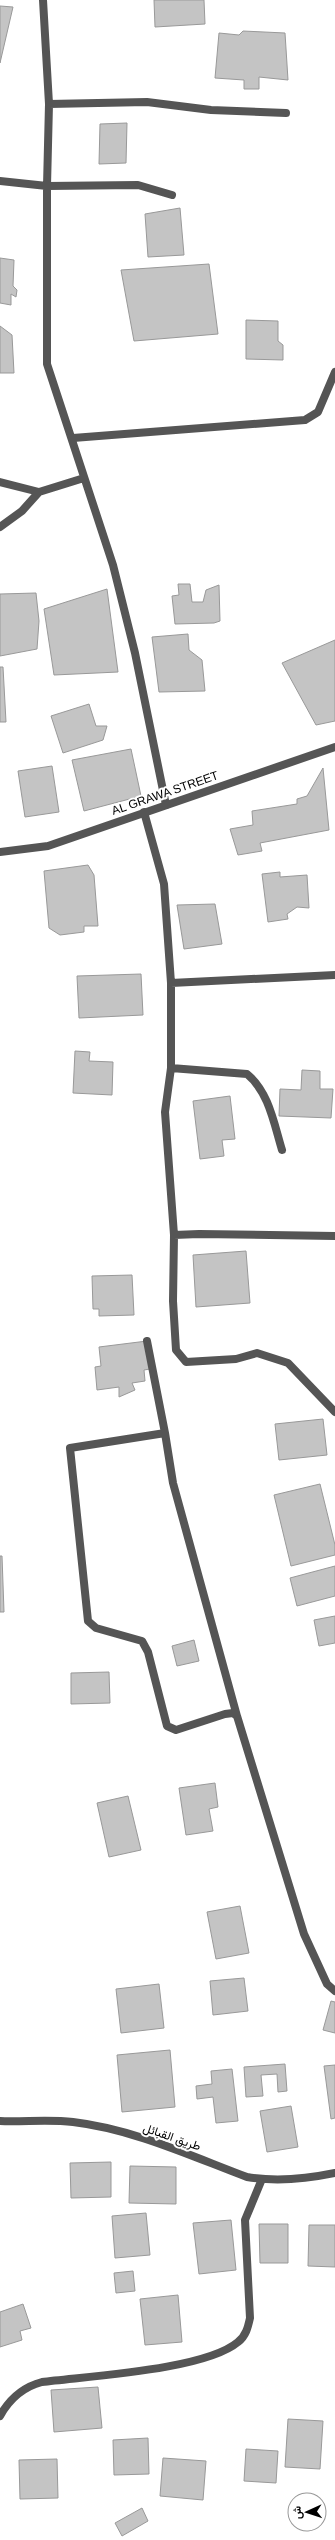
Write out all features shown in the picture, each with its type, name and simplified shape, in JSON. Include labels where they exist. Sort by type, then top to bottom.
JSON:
[{"type":"street","points":[[43,0],[49,104],[47,186],[47,364],[53,386],[73,438],[84,478],[113,565],[135,653],[166,805]]},
{"type":"street","points":[[49,104],[147,102],[211,110],[286,113]]},
{"type":"street","points":[[0,181],[47,186],[138,185],[172,195]]},
{"type":"street","points":[[73,438],[305,420],[318,412],[335,372]]},
{"type":"street","points":[[0,527],[22,511],[39,492],[84,478]]},
{"type":"street","points":[[0,482],[39,492]]},
{"type":"street","name":"AL GRAWA STREET","points":[[0,852],[48,846],[335,747]]},
{"type":"street","points":[[144,812],[164,884],[171,983],[171,1068],[165,1112],[167,1167],[174,1235],[173,1301],[176,1350],[186,1362],[236,1359],[257,1353],[288,1364],[335,1412]]},
{"type":"street","points":[[171,983],[335,975]]},
{"type":"street","points":[[171,1068],[247,1074],[257,1082],[269,1108],[282,1150]]},
{"type":"street","points":[[174,1235],[335,1236]]},
{"type":"street","points":[[147,1341],[173,1482],[238,1716],[304,1934],[327,1984],[335,1991]]},
{"type":"street","points":[[165,1433],[70,1448],[88,1621],[96,1628],[142,1641],[148,1652],[167,1726],[176,1730],[225,1714],[238,1716]]},
{"type":"street","name":"طريق القبائل","points":[[0,2121],[71,2122],[101,2127],[154,2142],[247,2177],[262,2179],[301,2179],[335,2173]]},
{"type":"street","points":[[0,2416],[14,2396],[30,2385],[42,2382],[198,2360],[224,2351],[239,2342],[248,2329],[250,2318],[245,2220],[262,2179]]},
{"type":"building","points":[[154,0],[204,0],[205,24],[155,27]]},
{"type":"building","points":[[0,6],[13,7],[0,63]]},
{"type":"building","points":[[243,31],[285,33],[288,80],[259,77],[259,89],[244,89],[244,80],[215,78],[219,33],[239,35]]},
{"type":"building","points":[[127,123],[126,163],[99,164],[100,124]]},
{"type":"building","points":[[180,208],[184,255],[148,257],[145,214]]},
{"type":"building","points":[[0,258],[14,260],[13,286],[17,290],[16,297],[11,294],[11,305],[0,303]]},
{"type":"building","points":[[209,264],[218,334],[134,341],[121,270]]},
{"type":"building","points":[[246,320],[278,321],[278,341],[283,345],[283,360],[246,359]]},
{"type":"building","points":[[0,326],[12,335],[14,373],[0,373]]},
{"type":"building","points":[[178,584],[190,584],[192,602],[203,602],[206,590],[219,585],[220,621],[214,623],[175,624],[172,596],[179,595]]},
{"type":"building","points":[[107,589],[118,672],[54,675],[44,609]]},
{"type":"building","points":[[36,593],[39,621],[37,649],[0,656],[0,594]]},
{"type":"building","points":[[188,634],[189,650],[202,660],[205,691],[159,692],[152,637]]},
{"type":"building","points":[[335,640],[335,721],[316,725],[282,663]]},
{"type":"building","points":[[0,667],[3,667],[6,722],[0,722]]},
{"type":"building","points":[[89,704],[96,726],[107,726],[103,740],[63,753],[51,716]]},
{"type":"building","points":[[131,749],[141,796],[84,811],[72,760]]},
{"type":"building","points":[[52,766],[59,812],[25,817],[18,771]]},
{"type":"building","points":[[323,768],[329,830],[260,843],[262,851],[238,855],[230,829],[253,825],[252,811],[297,804],[297,799],[307,796]]},
{"type":"building","points":[[88,865],[94,875],[98,926],[84,926],[84,932],[60,935],[49,928],[44,871]]},
{"type":"building","points":[[280,872],[280,877],[307,875],[309,908],[297,907],[287,914],[288,919],[268,922],[262,874]]},
{"type":"building","points":[[215,904],[222,944],[184,949],[177,905]]},
{"type":"building","points":[[141,974],[143,1015],[79,1018],[77,976]]},
{"type":"building","points":[[75,1051],[90,1052],[89,1061],[113,1062],[112,1095],[73,1093]]},
{"type":"building","points":[[302,1070],[320,1071],[320,1089],[333,1089],[331,1118],[279,1116],[280,1089],[301,1090]]},
{"type":"building","points":[[230,1096],[235,1139],[222,1140],[224,1156],[200,1159],[193,1101]]},
{"type":"building","points":[[246,1251],[250,1303],[196,1307],[193,1255]]},
{"type":"building","points":[[132,1275],[134,1315],[99,1316],[99,1309],[93,1309],[92,1276]]},
{"type":"building","points":[[147,1341],[150,1369],[144,1370],[145,1381],[132,1383],[135,1390],[119,1397],[119,1387],[97,1390],[95,1367],[101,1366],[99,1347]]},
{"type":"building","points":[[323,1419],[327,1455],[279,1460],[275,1424]]},
{"type":"building","points":[[320,1484],[335,1545],[335,1555],[291,1566],[274,1495]]},
{"type":"building","points":[[0,1556],[2,1556],[4,1612],[0,1612]]},
{"type":"building","points":[[335,1566],[335,1596],[297,1606],[290,1578]]},
{"type":"building","points":[[335,1616],[335,1643],[319,1646],[314,1620]]},
{"type":"building","points":[[194,1640],[199,1661],[177,1666],[172,1646]]},
{"type":"building","points":[[109,1672],[110,1703],[71,1704],[71,1673]]},
{"type":"building","points":[[215,1783],[218,1807],[209,1809],[213,1831],[186,1835],[179,1788]]},
{"type":"building","points":[[128,1796],[141,1850],[109,1857],[97,1803]]},
{"type":"building","points":[[240,1906],[249,1953],[216,1959],[207,1912]]},
{"type":"building","points":[[244,1978],[248,2011],[213,2015],[210,1981]]},
{"type":"building","points":[[159,1984],[164,2028],[121,2033],[116,1989]]},
{"type":"building","points":[[331,2001],[335,2002],[335,2033],[323,2030]]},
{"type":"building","points":[[170,2050],[175,2107],[122,2112],[117,2055]]},
{"type":"building","points":[[285,2064],[287,2091],[278,2092],[277,2074],[261,2075],[263,2096],[246,2097],[244,2067]]},
{"type":"building","points":[[335,2065],[335,2118],[331,2119],[324,2066]]},
{"type":"building","points":[[232,2069],[238,2121],[216,2123],[213,2097],[197,2099],[196,2086],[212,2084],[211,2071]]},
{"type":"building","points":[[291,2106],[298,2147],[267,2152],[260,2111]]},
{"type":"building","points":[[111,2162],[111,2197],[71,2198],[70,2163]]},
{"type":"building","points":[[130,2166],[176,2167],[176,2204],[129,2203]]},
{"type":"building","points":[[146,2213],[150,2255],[115,2258],[112,2216]]},
{"type":"building","points":[[231,2220],[236,2270],[199,2274],[193,2223]]},
{"type":"building","points":[[259,2224],[288,2224],[288,2263],[260,2263]]},
{"type":"building","points":[[309,2225],[335,2225],[335,2267],[308,2266]]},
{"type":"building","points":[[133,2271],[135,2291],[116,2293],[114,2273]]},
{"type":"building","points":[[178,2295],[182,2342],[145,2345],[140,2299]]},
{"type":"building","points":[[23,2304],[31,2328],[20,2331],[22,2340],[0,2347],[0,2312]]},
{"type":"building","points":[[98,2387],[102,2428],[54,2432],[51,2390]]},
{"type":"building","points":[[288,2419],[323,2421],[320,2469],[285,2467]]},
{"type":"building","points":[[148,2438],[149,2474],[114,2475],[113,2440]]},
{"type":"building","points":[[246,2449],[278,2451],[276,2483],[244,2481]]},
{"type":"building","points":[[163,2458],[206,2461],[203,2500],[160,2496]]},
{"type":"building","points":[[57,2459],[58,2498],[20,2499],[19,2460]]},
{"type":"building","points":[[142,2508],[148,2521],[122,2536],[115,2523]]}]
